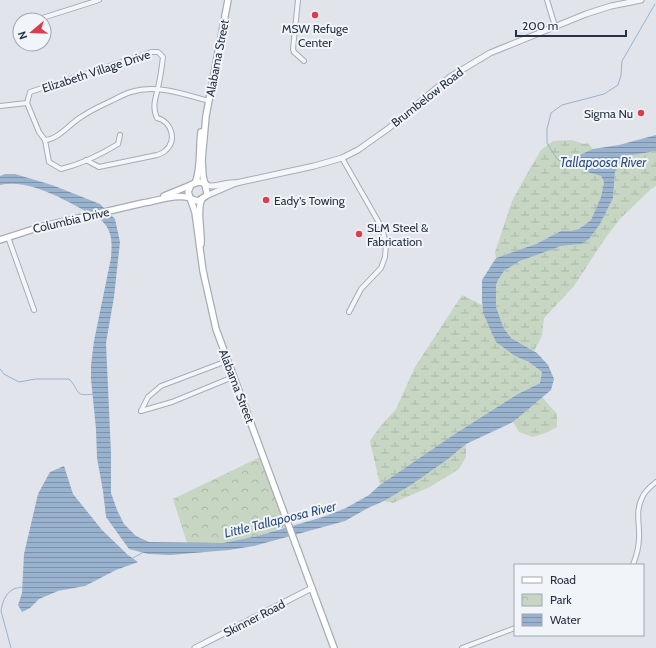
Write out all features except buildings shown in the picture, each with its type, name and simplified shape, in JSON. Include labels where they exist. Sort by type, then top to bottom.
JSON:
[{"type":"main road","name":"Alabama Street","points":[[206,184],[203,176],[202,160],[206,116],[228,0]]},
{"type":"main road","name":"Alabama Street","points":[[193,184],[198,174],[200,139],[206,116]]},
{"type":"main road","points":[[200,182],[206,184],[207,193],[204,198],[196,201],[190,198],[188,192],[193,184],[200,182]]},
{"type":"main road","name":"Columbia Drive","points":[[0,240],[40,227],[143,203],[193,184]]},
{"type":"main road","name":"Columbia Drive","points":[[143,203],[155,202],[179,195],[190,198]]},
{"type":"main road","name":"Alabama Street","points":[[190,198],[195,212],[197,236],[201,252],[203,271],[216,330],[334,648]]},
{"type":"main road","name":"Alabama Street","points":[[201,252],[202,236],[199,206],[204,198]]},
{"type":"street","points":[[52,15],[99,0]]},
{"type":"street","points":[[298,0],[294,52],[304,61]]},
{"type":"street","points":[[547,0],[555,26]]},
{"type":"street","name":"Brumbelow Road","points":[[204,198],[236,183],[314,166],[342,158],[358,150],[389,128],[450,77],[496,50],[586,14],[612,6],[641,0]]},
{"type":"street","name":"Elizabeth Village Drive","points":[[27,103],[30,92],[152,52],[158,52],[163,56],[157,89]]},
{"type":"street","points":[[45,140],[52,140],[80,118],[129,93],[144,89],[170,91],[209,101]]},
{"type":"street","points":[[86,160],[99,168],[157,155],[165,151],[172,136],[169,125],[165,121],[157,118],[154,113],[154,103],[157,89]]},
{"type":"street","points":[[0,106],[27,103],[39,132],[45,140],[49,162],[61,169],[99,156],[118,144],[120,135]]},
{"type":"street","points":[[342,158],[382,228],[386,244],[386,257],[381,268],[361,289],[349,312]]},
{"type":"street","name":"Brumbelow Road","points":[[206,184],[213,187],[227,182],[236,183]]},
{"type":"street","points":[[8,237],[34,310]]},
{"type":"street","points":[[227,361],[161,386],[148,397],[141,411],[172,402],[233,377]]},
{"type":"street","points":[[633,564],[636,558],[639,538],[639,507],[642,498],[656,482]]},
{"type":"street","name":"Skinner Road","points":[[195,648],[312,588]]},
{"type":"street","points":[[462,648],[514,628]]},
{"type":"green space","points":[[572,140],[584,144],[588,143],[593,149],[577,156],[590,173],[601,176],[604,182],[601,197],[591,220],[579,229],[561,231],[536,244],[496,258],[495,252],[512,201],[541,150],[553,141]]},
{"type":"green space","points":[[656,151],[656,186],[620,219],[606,237],[574,286],[544,318],[542,336],[534,351],[513,339],[504,330],[498,317],[496,307],[496,286],[502,273],[517,263],[547,250],[581,244],[613,198],[615,172],[627,156]]},
{"type":"green space","points":[[462,295],[482,305],[483,313],[515,356],[529,362],[542,372],[540,383],[518,394],[380,485],[370,441],[379,428],[396,409],[415,367]]},
{"type":"green space","points":[[542,397],[557,414],[557,427],[533,437],[519,432],[513,422]]},
{"type":"green space","points":[[466,444],[466,457],[459,469],[430,487],[393,503],[384,501],[426,474]]},
{"type":"green space","points":[[260,457],[286,527],[257,536],[223,543],[187,543],[173,499]]},
{"type":"water","name":"Tallapoosa River","points":[[656,135],[656,151],[627,156],[615,172],[613,198],[600,224],[589,239],[581,244],[561,246],[520,261],[504,271],[498,280],[496,285],[496,307],[503,327],[511,338],[537,353],[548,365],[554,379],[551,390],[513,422],[466,444],[448,459],[411,485],[345,521],[254,546],[229,550],[170,555],[148,554],[129,549],[106,517],[97,458],[91,379],[94,341],[111,258],[110,233],[108,228],[101,220],[65,200],[26,185],[0,185],[0,176],[5,174],[15,174],[52,185],[100,204],[115,219],[120,242],[114,297],[106,343],[111,453],[111,493],[124,524],[136,536],[149,542],[223,543],[257,536],[323,517],[346,508],[369,495],[380,485],[455,434],[518,394],[540,383],[542,372],[529,362],[515,356],[496,342],[483,313],[482,280],[496,258],[536,244],[561,231],[579,229],[591,220],[601,197],[604,182],[601,176],[590,173],[574,163],[577,156],[593,149],[619,145]]},
{"type":"water","points":[[64,466],[73,494],[102,530],[128,555],[138,562],[116,570],[85,586],[58,591],[39,599],[30,608],[22,612],[18,605],[22,593],[24,554],[38,494],[50,472]]},
{"type":"waterway","points":[[574,163],[565,163],[557,159],[547,143],[547,129],[551,113],[562,105],[604,94],[618,85],[621,75],[622,61],[655,4]]},
{"type":"waterway","points":[[0,369],[4,374],[19,382],[35,379],[69,379],[80,394],[94,394]]},
{"type":"waterway","points":[[133,558],[142,553]]},
{"type":"waterway","points":[[11,648],[1,608],[7,594],[14,589],[22,587]]},
{"type":"place","name":"MSW Refuge Center","points":[[315,15]]},
{"type":"place","name":"Sigma Nu","points":[[641,113]]},
{"type":"place","name":"Eady's Towing","points":[[266,200]]},
{"type":"place","name":"SLM Steel & Fabrication","points":[[359,234]]},
{"type":"water label","name":"Little Tallapoosa River","points":[[280,519]]}]
